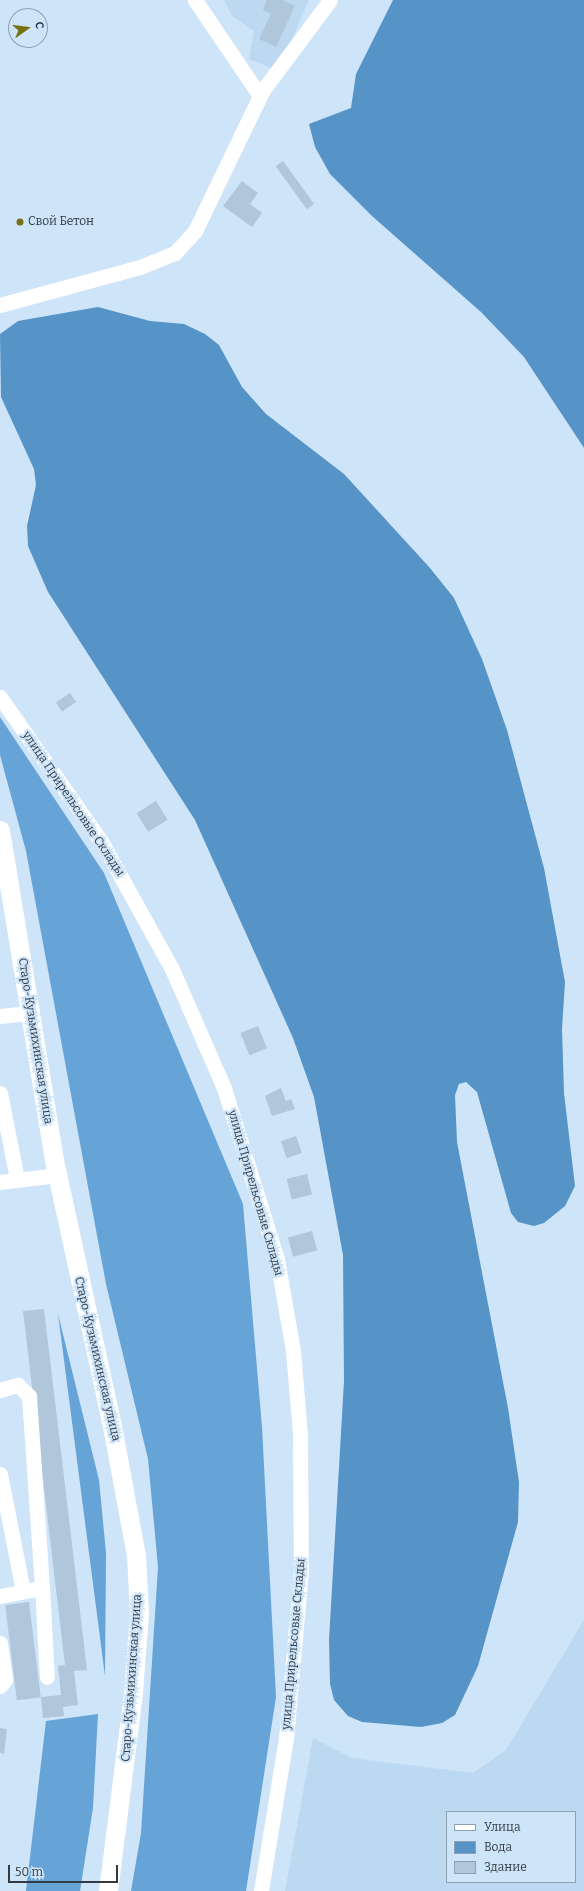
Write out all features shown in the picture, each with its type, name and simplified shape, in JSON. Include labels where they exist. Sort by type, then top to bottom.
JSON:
[{"type":"main road","name":"Старо-Кузьмихинская улица","points":[[0,830],[58,1175],[132,1525],[138,1583],[133,1694],[108,1891]]},
{"type":"street","points":[[195,0],[260,96]]},
{"type":"street","points":[[0,305],[140,267],[175,253],[195,231],[260,96],[330,0]]},
{"type":"street","name":"улица Прирельсовые Склады","points":[[0,698],[101,841],[172,969],[224,1088],[277,1259],[293,1351],[300,1435],[302,1571],[286,1738],[261,1891]]},
{"type":"street","points":[[0,1016],[30,1013]]},
{"type":"street","points":[[0,1093],[17,1179]]},
{"type":"street","points":[[0,1182],[58,1175]]},
{"type":"street","points":[[0,1390],[18,1385],[28,1396],[47,1677]]},
{"type":"street","points":[[0,1474],[23,1591]]},
{"type":"street","points":[[0,1596],[42,1588]]},
{"type":"street","points":[[0,1643],[5,1680],[0,1686]]},
{"type":"shaded area","points":[[224,0],[309,0],[278,71],[249,59],[254,31],[232,16]]},
{"type":"shaded area","points":[[0,717],[104,873],[243,1204],[262,1427],[276,1697],[246,1891],[131,1891],[141,1833],[158,1567],[148,1459],[106,1284],[26,851],[0,755]]},
{"type":"shaded area","points":[[58,1314],[99,1480],[106,1553],[105,1676]]},
{"type":"shaded area","points":[[584,1620],[584,1891],[285,1891],[313,1738],[352,1758],[473,1773],[506,1750]]},
{"type":"shaded area","points":[[98,1714],[93,1808],[80,1891],[26,1891],[46,1721]]},
{"type":"water","points":[[393,0],[584,0],[584,448],[524,357],[481,312],[372,216],[330,174],[315,147],[309,124],[351,108],[356,74]]},
{"type":"water","points":[[98,307],[150,321],[184,324],[205,334],[219,345],[242,387],[266,414],[344,474],[430,568],[454,598],[482,659],[507,730],[544,868],[565,982],[562,1029],[564,1093],[575,1186],[565,1206],[544,1223],[534,1226],[518,1222],[511,1213],[477,1092],[466,1082],[459,1084],[455,1095],[457,1142],[508,1408],[519,1482],[518,1522],[478,1666],[455,1715],[442,1723],[421,1727],[362,1722],[348,1716],[334,1700],[330,1684],[329,1640],[344,1381],[343,1255],[314,1097],[293,1038],[195,820],[48,592],[28,546],[27,526],[36,485],[34,469],[1,397],[0,334],[18,321]]},
{"type":"building","points":[[267,0],[282,0],[295,6],[276,47],[259,39],[271,14],[263,10]]},
{"type":"building","points":[[283,161],[314,204],[307,209],[276,166]]},
{"type":"building","points":[[242,181],[258,193],[250,204],[262,213],[252,227],[223,206]]},
{"type":"building","points":[[70,693],[76,702],[62,712],[56,703]]},
{"type":"building","points":[[156,801],[168,820],[148,832],[136,813]]},
{"type":"building","points":[[258,1026],[267,1048],[249,1055],[240,1033]]},
{"type":"building","points":[[281,1088],[286,1101],[291,1099],[295,1109],[272,1116],[265,1096]]},
{"type":"building","points":[[296,1136],[302,1153],[287,1158],[281,1141]]},
{"type":"building","points":[[307,1174],[312,1194],[292,1199],[287,1179]]},
{"type":"building","points":[[312,1231],[317,1250],[293,1257],[288,1237]]},
{"type":"building","points":[[44,1309],[87,1670],[74,1671],[78,1705],[63,1707],[64,1716],[43,1718],[41,1697],[61,1695],[58,1666],[65,1665],[23,1311]]},
{"type":"building","points":[[29,1602],[41,1697],[17,1700],[5,1605]]},
{"type":"building","points":[[0,1728],[7,1729],[4,1754],[0,1753]]},
{"type":"place","name":"Свой Бетон","points":[[20,222]]}]
